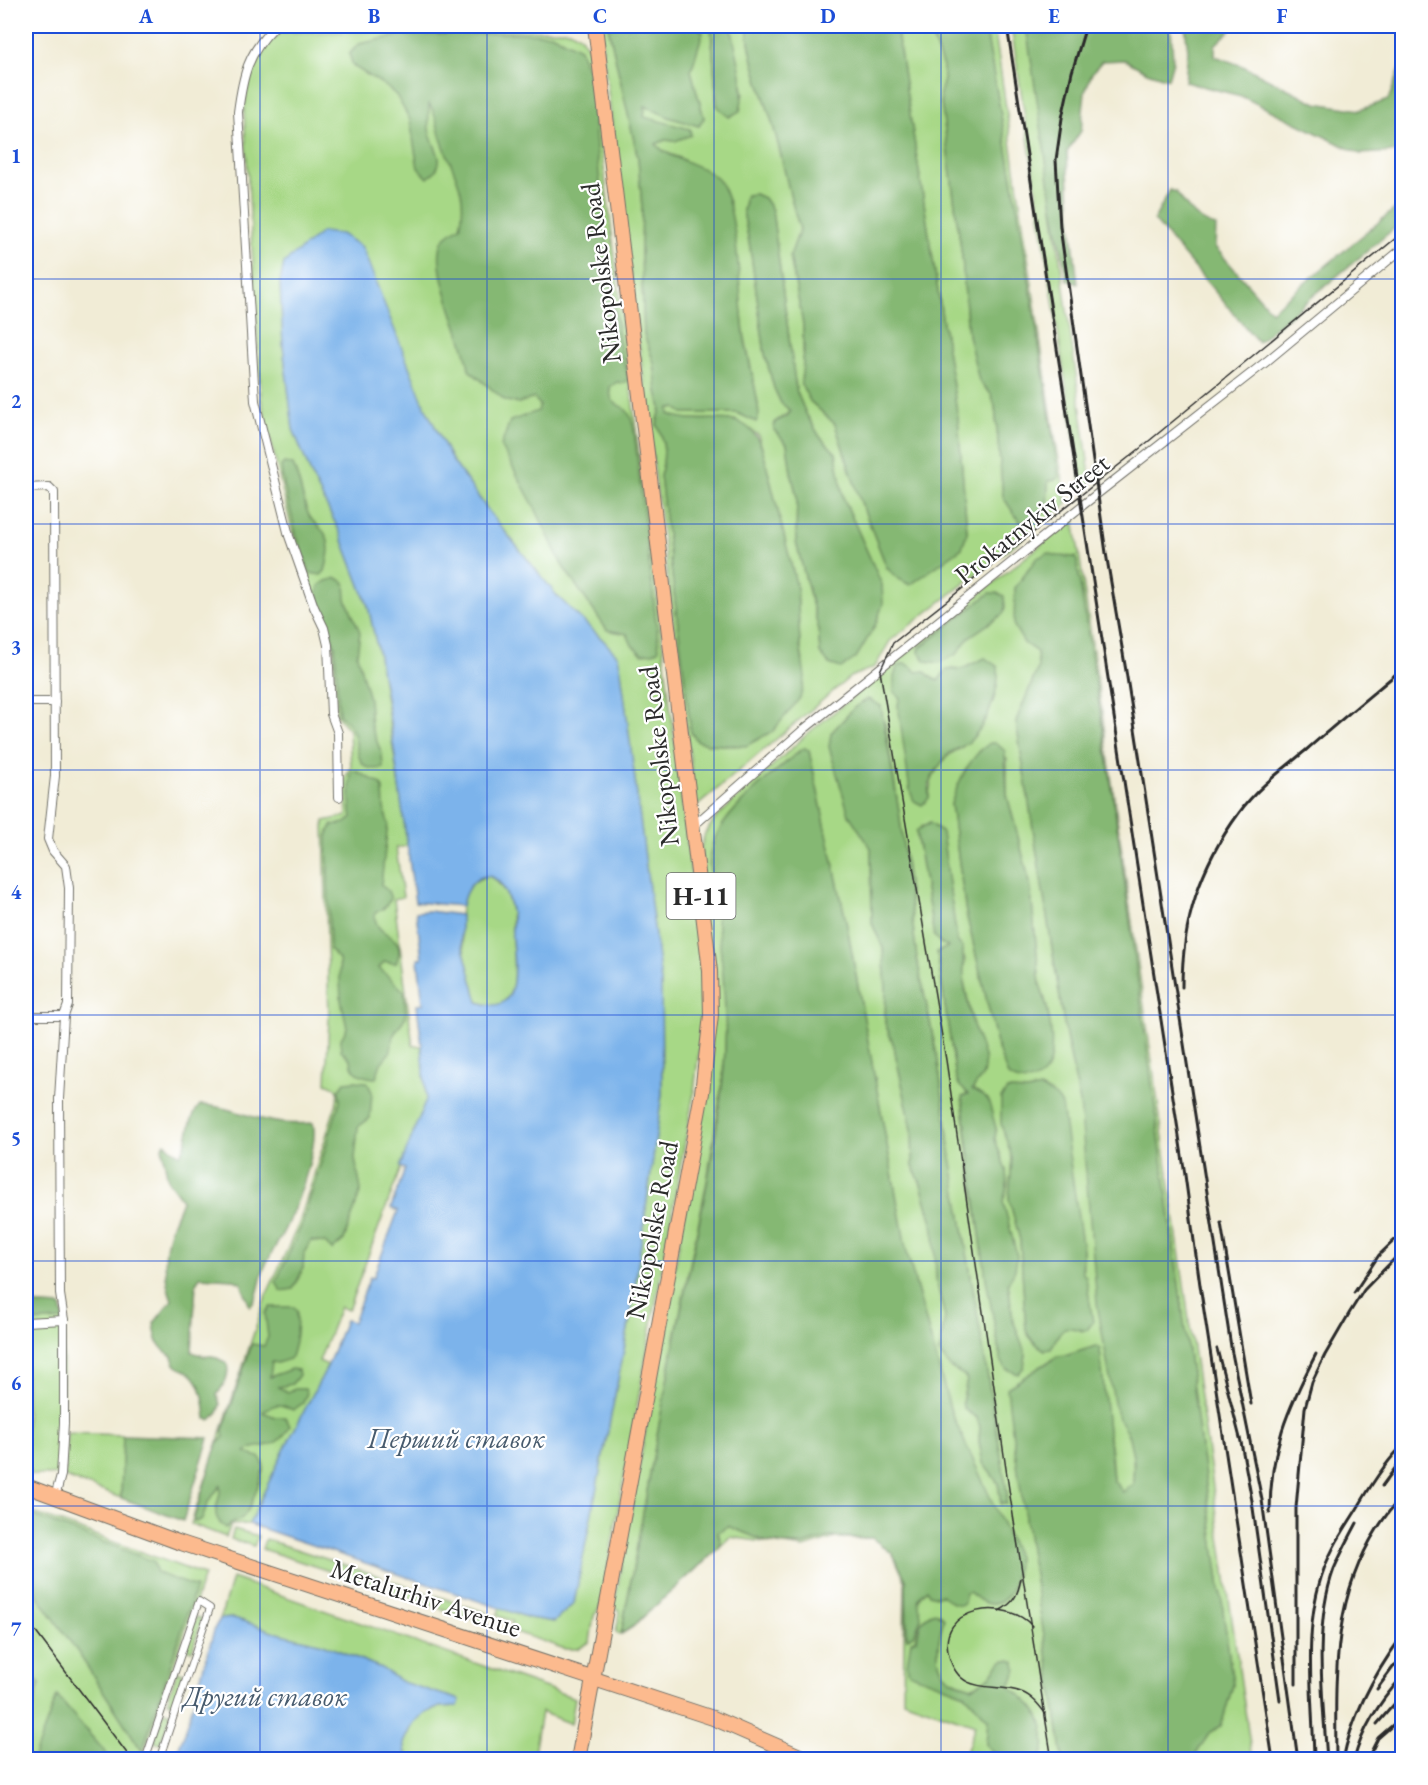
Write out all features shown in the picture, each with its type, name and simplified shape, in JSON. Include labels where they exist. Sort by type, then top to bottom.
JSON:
[{"type":"main road","name":"Nikopolske Road","points":[[578,1760],[702,1093],[711,1015],[710,971],[595,26]]},
{"type":"main road","name":"Metalurhiv Avenue","points":[[26,1486],[178,1542],[713,1718],[809,1760]]},
{"type":"street","points":[[276,26],[262,40],[246,68],[238,112],[255,401],[289,537],[324,628],[328,645],[331,714],[338,733],[339,797]]},
{"type":"street","name":"Prokatnykiv Street","points":[[692,827],[803,730],[1260,366],[1402,249]]},
{"type":"street","points":[[26,488],[49,488],[54,492],[55,776],[48,839],[53,851],[66,866],[69,888],[68,1005],[64,1016],[59,1099],[60,1294],[64,1320],[63,1433],[61,1475],[55,1497]]},
{"type":"street","points":[[26,702],[55,702]]},
{"type":"street","points":[[26,1016],[64,1016]]},
{"type":"street","points":[[26,1323],[64,1320]]},
{"type":"street","points":[[145,1760],[199,1601],[210,1608],[159,1760]]},
{"type":"street","points":[[180,1658],[192,1663]]},
{"type":"green space","points":[[600,26],[608,26],[638,158],[642,207],[644,334],[654,363],[661,408],[657,425],[664,450],[660,476],[691,732],[697,741],[736,746],[803,660],[797,588],[758,435],[736,420],[682,419],[669,414],[669,408],[676,408],[683,413],[737,413],[756,421],[758,403],[744,333],[729,202],[718,179],[662,151],[656,144],[665,140],[675,141],[690,129],[644,118],[645,106],[699,126],[704,118],[691,71],[702,32],[695,26],[711,26],[717,106],[744,95],[731,26],[747,26],[754,65],[774,129],[800,229],[790,256],[803,324],[803,361],[810,401],[835,424],[859,497],[887,568],[942,561],[962,548],[967,532],[958,418],[896,26],[921,26],[930,32],[943,67],[944,80],[940,94],[962,256],[968,335],[984,387],[991,394],[995,406],[1003,497],[1015,514],[1033,519],[1047,511],[1048,481],[1059,477],[1021,228],[985,26],[994,26],[1053,427],[1067,504],[890,641],[875,667],[850,677],[696,807]],"holes":[[[755,194],[764,198],[772,210],[796,390],[806,414],[820,437],[836,453],[843,497],[882,585],[820,653],[818,626],[796,542],[797,497],[787,444],[774,430],[775,422],[791,411],[781,403],[774,388],[765,354],[743,211],[746,195]]]},
{"type":"green space","points":[[608,26],[695,26],[703,32],[691,71],[704,118],[699,126],[671,118],[645,106],[644,117],[690,129],[691,135],[675,141],[665,140],[656,144],[669,154],[713,175],[726,194],[737,253],[744,334],[759,415],[756,422],[737,413],[683,413],[676,408],[669,408],[669,414],[683,418],[735,421],[746,426],[755,435],[763,451],[797,588],[800,645],[805,677],[800,698],[773,731],[746,746],[708,744],[697,741],[691,732],[660,476],[664,450],[657,425],[661,408],[654,363],[644,334],[642,207],[638,158]]},
{"type":"green space","points":[[711,26],[731,26],[738,58],[742,79],[742,100],[740,111],[729,117],[717,106]]},
{"type":"green space","points":[[747,26],[896,26],[958,418],[967,532],[962,548],[910,585],[897,578],[887,568],[859,497],[835,424],[810,401],[801,384],[804,352],[803,324],[790,256],[800,229],[774,129],[754,65]]},
{"type":"green space","points":[[921,26],[985,26],[1021,228],[1059,477],[1048,481],[1047,511],[1024,523],[1019,521],[1003,497],[995,406],[991,394],[979,381],[968,335],[962,256],[940,94],[944,80],[943,67],[930,32]]},
{"type":"green space","points":[[1011,26],[1026,26],[1034,72],[1091,483],[1082,490]]},
{"type":"green space","points":[[1026,26],[1171,26],[1173,61],[1168,79],[1147,72],[1125,60],[1102,61],[1092,73],[1085,92],[1081,131],[1067,152],[1071,224],[1078,284],[1067,280],[1053,207]]},
{"type":"green space","points":[[1185,26],[1235,26],[1215,45],[1215,56],[1245,67],[1316,103],[1360,110],[1388,100],[1402,64],[1402,159],[1396,152],[1360,154],[1241,96],[1185,82],[1188,50]]},
{"type":"green space","points":[[570,30],[581,37],[589,49],[703,972],[703,1015],[694,1092],[600,1609],[594,1615],[590,1642],[578,1649],[565,1649],[510,1630],[512,1621],[497,1616],[500,1608],[529,1618],[554,1622],[574,1603],[631,1314],[662,1094],[661,982],[621,671],[617,656],[558,597],[490,513],[452,460],[425,407],[284,263],[280,282],[283,346],[293,429],[314,481],[339,530],[368,606],[379,656],[408,846],[396,848],[403,897],[394,899],[413,1046],[422,1046],[426,1100],[348,1310],[340,1307],[319,1361],[328,1365],[249,1524],[231,1525],[226,1537],[191,1524],[266,1296],[299,1223],[337,1101],[338,1091],[326,1083],[329,1019],[324,821],[347,816],[345,778],[351,768],[349,730],[336,715],[333,646],[293,535],[261,399],[244,112],[247,88],[258,58],[281,32]]},
{"type":"green space","points":[[551,34],[580,49],[592,84],[596,148],[620,346],[629,380],[623,383],[617,382],[610,387],[610,393],[614,402],[626,410],[634,428],[659,649],[653,653],[642,654],[632,645],[627,634],[607,630],[562,565],[535,508],[501,446],[510,421],[538,411],[540,405],[534,398],[519,403],[506,401],[469,370],[444,288],[440,255],[443,240],[460,227],[461,192],[432,108],[429,104],[429,129],[439,160],[435,172],[428,178],[418,168],[410,120],[396,95],[353,66],[349,54],[359,44],[401,35]]},
{"type":"green space","points":[[1170,190],[1176,192],[1203,221],[1216,226],[1215,247],[1271,311],[1402,203],[1402,222],[1258,342],[1154,220]]},
{"type":"green space","points":[[755,194],[764,198],[772,210],[796,390],[806,414],[820,437],[836,453],[843,497],[882,585],[883,604],[875,626],[856,658],[841,668],[829,664],[820,653],[818,626],[796,542],[797,497],[787,444],[774,430],[775,422],[787,416],[791,411],[781,403],[774,388],[765,354],[743,211],[746,195]]},
{"type":"green space","points":[[284,463],[293,465],[308,513],[327,537],[328,560],[325,571],[321,575],[310,573],[296,534],[282,476],[281,466]]},
{"type":"green space","points":[[1074,518],[1252,1759],[1246,1755],[1230,1755],[1229,1759],[1193,1759],[1210,1732],[1221,1726],[1233,1685],[1111,782],[1076,557],[1037,558],[1015,588],[1024,643],[1037,652],[1038,668],[1016,721],[1066,1036],[1080,1102],[1114,1402],[1131,1443],[1134,1472],[1133,1484],[1123,1492],[1113,1480],[1096,1346],[1057,1356],[1008,1388],[1063,1759],[964,1759],[975,1725],[903,1700],[905,1581],[893,1554],[906,1581],[906,1636],[908,1638],[914,1635],[919,1624],[920,1614],[917,1606],[926,1590],[928,1589],[929,1594],[936,1596],[941,1594],[953,1603],[964,1599],[966,1593],[1016,1576],[1016,1556],[951,1412],[906,1249],[847,926],[809,751],[805,748],[755,790],[725,822],[710,874],[724,975],[726,1023],[724,1069],[707,1181],[675,1337],[621,1634],[637,1623],[660,1601],[633,1627],[620,1635],[616,1632],[620,1612],[614,1607],[706,1094],[701,847],[705,833],[716,818],[807,734]],"holes":[[[990,593],[1003,614],[969,637],[919,652],[920,647]],[[985,658],[962,748],[948,756],[938,768],[931,782],[929,798],[898,705],[900,698],[924,671],[939,681],[953,668],[962,669]],[[856,706],[885,723],[899,811],[917,959],[937,1056],[951,1157],[1007,1492],[1001,1504],[998,1483],[983,1463],[977,1418],[965,1410],[962,1403],[967,1380],[964,1375],[951,1368],[939,1353],[945,1317],[934,1229],[921,1184],[913,1166],[912,1129],[893,1043],[885,1023],[886,988],[883,948],[872,923],[871,848],[831,733]],[[981,749],[1007,759],[1007,795],[1030,883],[1040,985],[1050,1028],[1051,1052],[1046,1072],[999,1052],[966,913],[951,804],[966,770]],[[922,826],[936,827],[942,833],[957,941],[965,959],[963,976],[983,1075],[972,1090],[978,1093],[996,1128],[995,1140],[1006,1170],[1007,1187],[1003,1201],[1013,1275],[1008,1282],[1013,1320],[1026,1355],[1001,1360],[979,1229],[966,1131],[962,1098],[968,1094],[956,1078],[937,952],[949,947],[934,936],[916,832]],[[1034,1089],[1079,1231],[1083,1251],[1082,1331],[1074,1327],[1065,1328],[1051,1348],[1045,1350],[1034,1342],[1026,1330],[1020,1240],[1009,1199],[1012,1158],[1008,1142],[1007,1090]],[[931,1613],[939,1613],[944,1618],[939,1639],[939,1662],[945,1674],[954,1681],[971,1687],[987,1680],[1000,1663],[1011,1682],[1010,1687],[1026,1700],[1041,1723],[1044,1732],[1043,1753],[1037,1758],[998,1756],[986,1745],[988,1719],[965,1694],[913,1675],[917,1632]]]},
{"type":"green space","points":[[1048,553],[1076,557],[1111,782],[1233,1685],[1221,1726],[1210,1732],[1193,1759],[1063,1759],[1019,1481],[1007,1388],[1058,1356],[1096,1346],[1100,1349],[1113,1480],[1123,1492],[1133,1484],[1134,1461],[1129,1437],[1119,1419],[1114,1402],[1097,1303],[1080,1102],[1066,1036],[1016,721],[1038,668],[1037,652],[1024,643],[1014,626],[1015,588],[1037,558]]},
{"type":"green space","points":[[337,578],[345,583],[346,599],[360,632],[357,655],[369,699],[371,727],[382,754],[383,768],[373,769],[362,763],[352,729],[339,715],[335,646],[317,594],[319,586]]},
{"type":"green space","points":[[990,593],[1004,596],[1003,614],[969,637],[957,654],[939,663],[926,661],[919,652],[920,648]]},
{"type":"green space","points":[[985,658],[998,667],[997,686],[991,707],[976,734],[968,743],[950,753],[938,767],[929,784],[929,798],[922,805],[914,801],[910,791],[898,705],[900,698],[894,691],[897,666],[905,663],[916,672],[924,671],[938,681],[946,670],[962,669]]},
{"type":"green space","points":[[868,699],[881,706],[899,811],[917,959],[937,1056],[951,1157],[1007,1492],[1006,1504],[1001,1504],[998,1483],[983,1463],[977,1418],[965,1410],[962,1403],[967,1380],[964,1375],[951,1368],[939,1353],[945,1317],[936,1280],[934,1229],[921,1184],[913,1166],[912,1129],[893,1043],[885,1023],[886,988],[883,948],[872,923],[871,848],[849,815],[829,747],[831,733],[856,706]]},
{"type":"green space","points":[[990,743],[996,743],[1005,751],[1007,795],[1030,883],[1040,985],[1050,1022],[1049,1064],[1044,1074],[1028,1082],[1018,1081],[1008,1076],[999,1052],[966,913],[951,804],[971,762]]},
{"type":"green space","points":[[805,748],[809,751],[847,926],[906,1249],[951,1412],[1017,1556],[1016,1572],[1008,1596],[995,1603],[979,1600],[969,1592],[966,1593],[964,1603],[960,1605],[941,1595],[929,1594],[927,1589],[922,1593],[918,1602],[921,1618],[914,1635],[907,1638],[906,1580],[893,1554],[872,1538],[830,1537],[803,1545],[791,1545],[767,1542],[728,1526],[718,1532],[721,1544],[719,1548],[632,1627],[621,1634],[669,1372],[710,1168],[724,1068],[723,975],[710,875],[711,849],[716,835],[736,808],[763,782]]},
{"type":"green space","points":[[352,771],[381,784],[383,789],[388,823],[381,885],[388,891],[391,899],[384,908],[375,913],[379,928],[395,940],[399,953],[396,963],[384,962],[379,968],[404,991],[406,1016],[393,1036],[391,1051],[381,1063],[376,1078],[363,1076],[356,1072],[351,1060],[341,1050],[341,1039],[347,1028],[341,1000],[339,959],[330,950],[327,836],[332,825],[346,823],[352,817],[350,780]]},
{"type":"green space","points":[[930,823],[942,833],[957,941],[963,948],[964,984],[972,1022],[985,1059],[983,1075],[972,1090],[988,1099],[996,1128],[995,1140],[1006,1170],[1007,1187],[1003,1201],[1017,1256],[1015,1270],[1008,1283],[1013,1320],[1026,1355],[1024,1367],[1018,1374],[1006,1369],[1001,1360],[986,1279],[962,1097],[968,1094],[956,1078],[937,952],[948,947],[941,944],[934,936],[916,831]]},
{"type":"green space","points":[[489,876],[502,887],[509,902],[514,974],[509,996],[502,1003],[492,1005],[478,1002],[461,930],[464,895],[473,883]]},
{"type":"green space","points":[[345,1082],[367,1082],[372,1092],[370,1118],[358,1127],[355,1159],[361,1190],[344,1240],[332,1250],[325,1243],[311,1241],[304,1253],[303,1269],[293,1289],[281,1291],[276,1282],[302,1224],[340,1101],[339,1090]]},
{"type":"green space","points":[[1040,1088],[1056,1097],[1062,1106],[1083,1251],[1082,1272],[1086,1277],[1093,1322],[1087,1330],[1065,1328],[1058,1335],[1051,1349],[1045,1350],[1033,1342],[1026,1330],[1020,1240],[1009,1199],[1012,1158],[1001,1124],[1001,1098],[1007,1090],[1028,1091]]},
{"type":"green space","points":[[200,1105],[218,1107],[275,1122],[313,1123],[314,1132],[311,1157],[298,1199],[264,1269],[257,1294],[250,1307],[241,1283],[232,1279],[200,1277],[196,1283],[192,1352],[213,1356],[227,1363],[228,1368],[226,1380],[217,1395],[220,1404],[218,1413],[210,1420],[206,1419],[204,1401],[198,1383],[191,1374],[177,1367],[172,1356],[160,1346],[154,1323],[172,1300],[166,1275],[165,1257],[171,1227],[182,1200],[168,1181],[162,1147],[165,1143],[180,1155],[193,1116]]},
{"type":"green space","points":[[26,1304],[61,1306],[64,1320],[26,1322]]},
{"type":"green space","points":[[270,1307],[294,1307],[297,1311],[296,1336],[290,1359],[277,1363],[272,1362],[270,1377],[291,1369],[298,1370],[299,1375],[292,1384],[278,1387],[288,1392],[305,1389],[307,1393],[303,1403],[293,1410],[278,1405],[263,1412],[275,1417],[285,1417],[290,1426],[284,1435],[273,1444],[245,1452],[260,1458],[264,1468],[252,1502],[242,1518],[226,1528],[220,1523],[216,1508],[220,1486],[208,1502],[202,1519],[196,1522],[194,1521],[195,1515],[214,1453],[218,1443],[224,1437],[223,1430],[252,1344],[264,1346],[268,1337],[265,1313]]},
{"type":"green space","points":[[64,1320],[61,1475],[30,1475],[26,1452],[26,1322]]},
{"type":"green space","points":[[67,1433],[123,1435],[121,1498],[65,1477]]},
{"type":"green space","points":[[123,1435],[209,1438],[183,1521],[121,1498]]},
{"type":"green space","points":[[26,1510],[204,1575],[142,1759],[26,1759]]},
{"type":"green space","points":[[26,1513],[153,1561],[157,1573],[196,1587],[142,1751],[79,1654],[26,1579]]},
{"type":"green space","points":[[728,1526],[767,1542],[791,1545],[803,1545],[829,1537],[872,1538],[835,1538],[804,1548],[730,1537],[660,1601],[721,1544],[718,1532]]},
{"type":"green space","points":[[234,1529],[258,1536],[254,1546],[231,1539]]},
{"type":"green space","points":[[265,1539],[382,1577],[378,1587],[262,1549]]},
{"type":"green space","points":[[232,1578],[575,1698],[571,1724],[541,1712],[533,1759],[407,1759],[404,1743],[413,1724],[426,1713],[440,1707],[458,1706],[460,1700],[402,1682],[381,1668],[323,1644],[281,1634],[234,1618],[220,1619]]},
{"type":"green space","points":[[392,1581],[487,1613],[484,1623],[389,1591]]},
{"type":"green space","points":[[935,1612],[944,1618],[938,1654],[941,1668],[950,1679],[971,1687],[987,1679],[1003,1661],[1015,1662],[1016,1670],[1010,1687],[1023,1697],[1038,1714],[1043,1728],[1044,1748],[1037,1758],[996,1754],[986,1745],[988,1719],[965,1694],[909,1673],[907,1665],[911,1641],[917,1639],[924,1619]]},
{"type":"green space","points":[[196,1617],[202,1619],[192,1651],[186,1649]]},
{"type":"green space","points":[[26,1667],[40,1684],[26,1730]]},
{"type":"green space","points":[[177,1671],[183,1673],[173,1704],[167,1702]]},
{"type":"green space","points":[[57,1696],[111,1759],[33,1759]]},
{"type":"green space","points":[[164,1711],[171,1713],[160,1744],[154,1742]]},
{"type":"water","name":"Перший ставок","points":[[322,232],[341,234],[362,247],[425,407],[452,460],[490,513],[558,597],[618,656],[621,671],[661,982],[662,1094],[631,1314],[574,1603],[554,1622],[529,1618],[249,1524],[328,1365],[345,1320],[353,1322],[370,1277],[373,1278],[398,1211],[391,1208],[405,1169],[400,1167],[426,1100],[417,1005],[423,1004],[418,959],[422,958],[416,912],[429,911],[461,915],[461,941],[478,1002],[492,1005],[502,1003],[509,996],[514,975],[512,916],[506,894],[498,881],[486,876],[478,879],[467,891],[462,906],[415,902],[389,714],[368,606],[339,530],[314,481],[293,429],[283,346],[280,282],[284,263]]},
{"type":"water","name":"Другий ставок","points":[[234,1618],[281,1634],[323,1644],[381,1668],[402,1682],[460,1700],[458,1706],[440,1707],[426,1713],[413,1724],[404,1743],[407,1759],[174,1759],[185,1732],[215,1627],[220,1619]]},
{"type":"tram line","points":[[1052,1760],[1010,1496],[946,1060],[880,671],[893,643],[1138,450],[1402,233]]},
{"type":"tram line","points":[[999,1611],[1014,1598],[1021,1578]]},
{"type":"tram line","points":[[1032,1626],[1021,1617],[1007,1611],[976,1611],[963,1617],[953,1626],[948,1639],[949,1656],[954,1669],[961,1678],[969,1683],[1021,1692],[1032,1698],[1045,1713]]},
{"type":"tram line","points":[[26,1619],[132,1760]]},
{"type":"railway","points":[[1007,26],[1273,1760]]},
{"type":"railway","points":[[1086,26],[1072,72],[1056,160],[1060,227],[1106,553],[1232,1353],[1262,1500],[1298,1760]]},
{"type":"railway","points":[[1182,987],[1185,939],[1196,895],[1225,833],[1254,795],[1270,780],[1402,669]]},
{"type":"railway","points":[[1221,1223],[1251,1404]]},
{"type":"railway","points":[[1354,1293],[1379,1255],[1402,1233]]},
{"type":"railway","points":[[1296,1684],[1296,1508],[1305,1408],[1312,1382],[1350,1312],[1364,1290],[1402,1251]]},
{"type":"railway","points":[[1217,1349],[1241,1442],[1252,1501],[1280,1700]]},
{"type":"railway","points":[[1270,1513],[1273,1469],[1282,1430],[1316,1354]]},
{"type":"railway","points":[[1314,1760],[1310,1663],[1317,1592],[1327,1561],[1339,1538],[1378,1476],[1402,1446]]},
{"type":"railway","points":[[1382,1486],[1402,1459]]},
{"type":"railway","points":[[1336,1760],[1338,1653],[1342,1620],[1350,1587],[1362,1556],[1379,1526],[1402,1496]]},
{"type":"railway","points":[[1327,1760],[1321,1663],[1323,1614],[1334,1569],[1357,1523]]},
{"type":"railway","points":[[1343,1760],[1352,1726],[1366,1695],[1402,1636]]},
{"type":"railway","points":[[1377,1689],[1402,1658]]},
{"type":"railway","points":[[1354,1760],[1357,1748],[1373,1715],[1402,1677]]},
{"type":"railway","points":[[1377,1724],[1402,1695]]},
{"type":"railway","points":[[1367,1760],[1378,1738],[1402,1717]]}]
